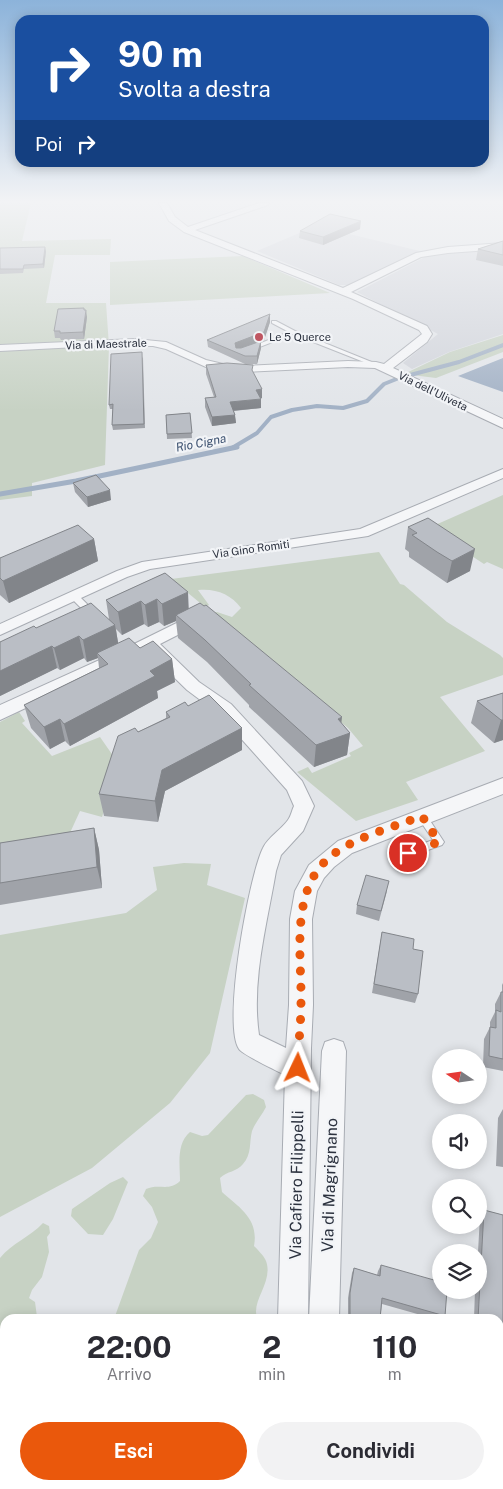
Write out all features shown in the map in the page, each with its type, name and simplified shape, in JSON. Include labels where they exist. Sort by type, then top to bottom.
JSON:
[{"type":"street","name":"Via dell'Uliveta","points":[[294,272],[390,311],[426,331],[426,336],[423,340],[388,365],[391,371],[503,424]]},
{"type":"street","points":[[343,292],[383,272]]},
{"type":"street","name":"Via di Maestrale","points":[[0,348],[123,342],[154,343],[173,346],[209,365],[229,368],[376,365],[391,371]]},
{"type":"street","name":"Via Gino Romiti","points":[[0,630],[122,574],[153,563],[368,531],[503,473]]},
{"type":"street","points":[[0,713],[204,615]]},
{"type":"street","points":[[136,647],[226,709],[295,786],[304,806],[296,825],[272,851],[265,871],[245,990],[244,1014],[248,1042],[298,1068]]},
{"type":"street","name":"Via Cafiero Filippelli","points":[[293,1314],[301,935],[303,908],[310,881],[324,863],[345,847],[503,786]]},
{"type":"street","name":"Via di Magrignano","points":[[324,1314],[334,1051]]},
{"type":"lane","points":[[274,322],[292,332],[376,365]]},
{"type":"lane","points":[[248,350],[292,332]]},
{"type":"lane","points":[[74,596],[97,618]]},
{"type":"lane","points":[[408,853],[439,842],[422,816]]},
{"type":"shaded area","points":[[309,272],[381,272],[355,285],[339,285]]},
{"type":"shaded area","points":[[395,272],[503,272],[503,334],[449,352],[412,369],[403,363],[438,334],[357,292]]},
{"type":"green space","points":[[0,272],[52,272],[46,303],[106,303],[109,346],[105,465],[32,483],[32,496],[0,500]]},
{"type":"green space","points":[[110,272],[282,272],[330,293],[110,305]]},
{"type":"green space","points":[[503,335],[503,352],[436,378],[404,374],[450,352]]},
{"type":"green space","points":[[503,495],[503,569],[487,562],[484,564],[435,532],[433,526]]},
{"type":"green space","points":[[379,552],[400,584],[404,585],[447,622],[500,655],[503,658],[503,675],[440,697],[485,751],[406,782],[418,800],[356,821],[297,772],[308,767],[312,773],[351,756],[349,753],[363,746],[348,728],[210,613],[217,612],[232,617],[241,608],[237,603],[216,591],[198,590],[209,605],[205,607],[171,579]]},
{"type":"green space","points":[[19,712],[25,721],[22,723],[52,756],[100,737],[118,766],[102,817],[80,811],[69,835],[0,845],[0,722]]},
{"type":"green space","points":[[184,863],[211,864],[207,885],[245,898],[210,1053],[170,1103],[92,1168],[0,1217],[0,935],[126,913],[157,890],[153,867]]},
{"type":"green space","points":[[253,1094],[264,1100],[266,1107],[252,1131],[246,1160],[241,1167],[220,1178],[222,1192],[251,1221],[254,1228],[254,1246],[266,1261],[267,1277],[259,1299],[256,1314],[116,1314],[139,1250],[151,1238],[158,1222],[152,1207],[143,1196],[146,1189],[151,1187],[168,1187],[180,1181],[180,1155],[186,1137],[190,1132],[202,1136],[208,1135],[246,1095]]},
{"type":"green space","points":[[123,1177],[128,1182],[113,1219],[103,1235],[88,1234],[71,1216],[72,1209],[110,1183]]},
{"type":"green space","points":[[43,1223],[49,1226],[50,1233],[47,1237],[49,1252],[42,1277],[32,1290],[29,1298],[35,1302],[37,1314],[0,1314],[0,1258]]},
{"type":"water","points":[[503,358],[503,392],[458,376]]},
{"type":"building","points":[[84,308],[86,310],[83,332],[60,333],[60,331],[54,331],[58,309]]},
{"type":"building","points":[[270,314],[264,332],[235,343],[236,348],[241,348],[261,341],[257,356],[245,356],[207,340]]},
{"type":"building","points":[[142,352],[144,424],[112,425],[113,404],[109,405],[111,354]]},
{"type":"building","points":[[227,363],[253,365],[252,370],[262,389],[256,390],[261,399],[230,402],[235,415],[212,417],[205,398],[216,397],[206,365]]},
{"type":"building","points":[[190,413],[192,433],[167,434],[166,415]]},
{"type":"building","points":[[96,475],[110,490],[87,497],[73,483]]},
{"type":"building","points":[[428,518],[475,549],[452,561],[437,552],[412,535],[417,533],[408,527]]},
{"type":"building","points":[[78,525],[94,539],[3,581],[0,578],[0,558]]},
{"type":"building","points":[[165,573],[188,592],[162,604],[157,599],[145,605],[141,601],[118,612],[106,600]]},
{"type":"building","points":[[91,603],[115,625],[83,640],[79,636],[54,648],[52,646],[0,671],[0,642]]},
{"type":"building","points":[[200,603],[204,606],[206,605],[342,717],[338,719],[350,733],[316,745],[249,685],[251,684],[176,615]]},
{"type":"building","points":[[129,638],[140,648],[153,641],[172,659],[150,671],[155,676],[64,724],[60,719],[44,727],[24,705],[108,664],[97,653]]},
{"type":"building","points":[[503,693],[503,720],[477,701]]},
{"type":"building","points":[[209,695],[242,728],[162,770],[155,801],[99,794],[118,736],[135,728],[138,732],[170,717],[166,712],[185,702],[188,706]]},
{"type":"building","points":[[94,828],[97,867],[0,883],[0,843]]},
{"type":"building","points":[[366,875],[389,881],[381,911],[357,905]]},
{"type":"building","points":[[382,932],[414,939],[413,949],[423,951],[418,994],[374,984]]},
{"type":"building","points":[[501,992],[503,992],[503,1059],[489,1056],[490,1027],[496,1028],[496,1010],[501,1012]]},
{"type":"building","points":[[487,1211],[503,1215],[503,1314],[478,1314],[479,1299],[487,1299],[487,1244],[482,1244],[483,1234],[487,1234]]},
{"type":"building","points":[[381,1265],[432,1279],[432,1299],[446,1299],[445,1314],[438,1314],[382,1298],[380,1314],[350,1314],[350,1293],[354,1268],[380,1276]]},
{"type":"waterway","name":"Rio Cigna","points":[[232,448],[257,433],[271,417],[292,410],[317,406],[343,408],[367,401],[384,384],[399,378],[459,362],[503,345]]},
{"type":"waterway","name":"Rio Cigna","points":[[0,494],[76,481],[237,447]]},
{"type":"place","name":"Le 5 Querce","points":[[259,337]]},
{"type":"route","points":[[298,1068],[301,1004],[300,953],[303,908],[310,881],[332,855],[345,847],[422,816],[439,842],[408,853]]}]
